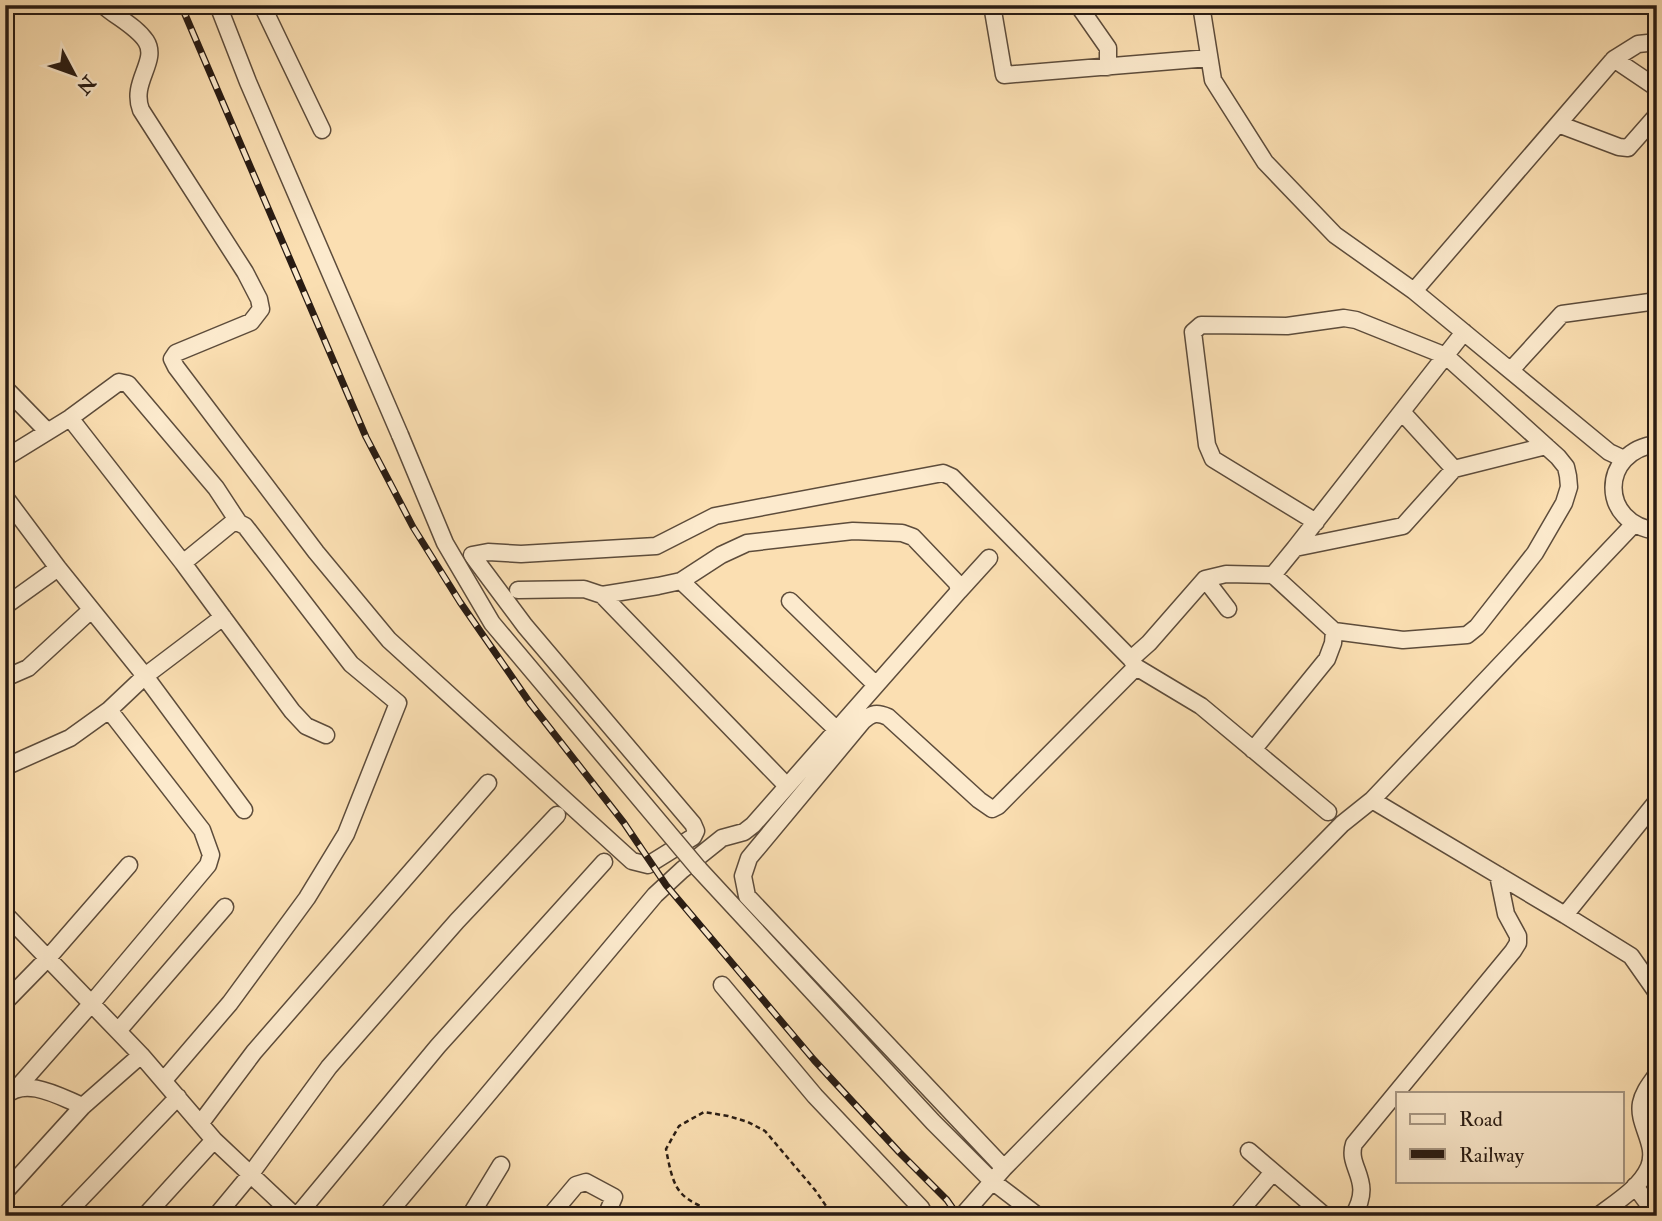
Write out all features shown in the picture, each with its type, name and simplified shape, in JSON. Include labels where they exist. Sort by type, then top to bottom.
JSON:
[{"type":"street","points":[[103,5],[145,40],[149,59],[137,99],[141,110],[245,272],[259,299],[261,309],[251,322],[176,354],[172,359],[176,367],[316,552],[389,640],[632,861],[648,865],[662,857],[693,837],[696,831],[693,824],[525,626],[472,555],[488,552],[504,555],[656,546],[715,516],[943,473],[952,477],[1133,663],[1202,706],[1328,812]]},
{"type":"street","points":[[218,5],[248,82],[445,543],[492,623],[698,868],[827,1009],[990,1183],[1038,1216]]},
{"type":"street","points":[[262,5],[322,130]]},
{"type":"street","points":[[992,5],[1004,75],[1209,58]]},
{"type":"street","points":[[1078,5],[1108,48],[1108,67]]},
{"type":"street","points":[[1201,5],[1213,80],[1265,162],[1335,234],[1414,291],[1609,452],[1624,459]]},
{"type":"street","points":[[1414,291],[1614,59],[1638,44],[1657,42]]},
{"type":"street","points":[[1614,59],[1657,88]]},
{"type":"street","points":[[1558,124],[1619,148],[1628,148],[1657,115]]},
{"type":"street","points":[[1511,370],[1562,314],[1657,301]]},
{"type":"street","points":[[1004,1168],[747,896],[743,876],[750,858],[863,721],[872,714],[880,713],[888,717],[992,809],[998,806],[1133,663],[1205,579],[1226,574],[1273,575],[1334,631],[1403,640],[1467,635],[1477,627],[1535,553],[1564,503],[1569,488],[1566,467],[1446,356],[1356,320],[1344,318],[1287,326],[1201,325],[1193,332],[1207,445],[1213,459],[1316,522]]},
{"type":"street","points":[[1273,575],[1464,332]]},
{"type":"street","points":[[5,458],[70,418],[119,382],[128,384],[216,488],[239,523]]},
{"type":"street","points":[[5,387],[47,431]]},
{"type":"street","points":[[1402,412],[1454,469]]},
{"type":"street","points":[[70,418],[183,563],[292,711],[306,726],[326,735]]},
{"type":"street","points":[[1657,444],[1634,451],[1624,459],[1616,472],[1613,486],[1615,501],[1622,514],[1645,530],[1657,531]]},
{"type":"street","points":[[1295,548],[1403,526],[1454,469],[1546,446]]},
{"type":"street","points":[[5,497],[145,676],[244,810]]},
{"type":"street","points":[[164,1080],[230,1003],[313,888],[346,834],[397,703],[351,664],[245,526],[232,523],[183,563]]},
{"type":"street","points":[[962,1216],[1004,1168],[1342,824],[1372,800],[1633,524]]},
{"type":"street","points":[[601,595],[681,581],[721,555],[747,543],[833,533],[883,531],[913,537],[957,583],[958,592]]},
{"type":"street","points":[[386,1216],[655,895],[722,838],[744,832],[753,825],[989,558]]},
{"type":"street","points":[[5,606],[58,568]]},
{"type":"street","points":[[1205,579],[1228,609]]},
{"type":"street","points":[[681,581],[836,729]]},
{"type":"street","points":[[518,590],[584,589],[601,595],[787,786]]},
{"type":"street","points":[[790,601],[876,685]]},
{"type":"street","points":[[5,678],[28,668],[91,610]]},
{"type":"street","points":[[5,767],[70,738],[109,709],[145,676],[223,617]]},
{"type":"street","points":[[1253,750],[1327,659],[1334,631]]},
{"type":"street","points":[[11,1092],[92,1003],[208,865],[211,855],[201,830],[109,709]]},
{"type":"street","points":[[201,1124],[254,1052],[488,783]]},
{"type":"street","points":[[1372,800],[1631,956],[1657,993]]},
{"type":"street","points":[[1565,915],[1657,801]]},
{"type":"street","points":[[216,1216],[250,1175],[329,1067],[457,921],[557,815]]},
{"type":"street","points":[[5,914],[141,1055],[214,1140],[296,1216],[438,1046],[604,862]]},
{"type":"street","points":[[5,1002],[48,958],[129,865]]},
{"type":"street","points":[[1397,1092],[1518,943],[1518,936],[1502,902],[1498,875]]},
{"type":"street","points":[[118,1031],[225,907]]},
{"type":"street","points":[[722,985],[815,1096],[921,1208],[925,1216]]},
{"type":"street","points":[[5,1192],[83,1105],[141,1055]]},
{"type":"street","points":[[1598,1216],[1635,1186],[1652,1165],[1641,1103],[1657,1074]]},
{"type":"street","points":[[11,1092],[39,1088],[83,1105]]},
{"type":"street","points":[[1353,1216],[1359,1206],[1362,1192],[1362,1181],[1353,1156],[1354,1144],[1396,1093]]},
{"type":"street","points":[[64,1216],[178,1097]]},
{"type":"street","points":[[145,1216],[214,1140]]},
{"type":"street","points":[[1249,1151],[1325,1216]]},
{"type":"street","points":[[470,1216],[501,1165]]},
{"type":"street","points":[[1236,1216],[1273,1172]]},
{"type":"street","points":[[550,1216],[576,1185],[586,1182],[614,1196],[606,1216]]},
{"type":"street","points":[[1635,1186],[1657,1216]]},
{"type":"path","points":[[723,1216],[685,1199],[672,1180],[666,1149],[680,1126],[704,1112],[729,1116],[765,1131],[816,1190],[833,1216]]},
{"type":"railway","points":[[181,5],[366,437],[413,527],[460,602],[530,703],[624,823],[666,885],[814,1060],[947,1200],[958,1216]]}]
